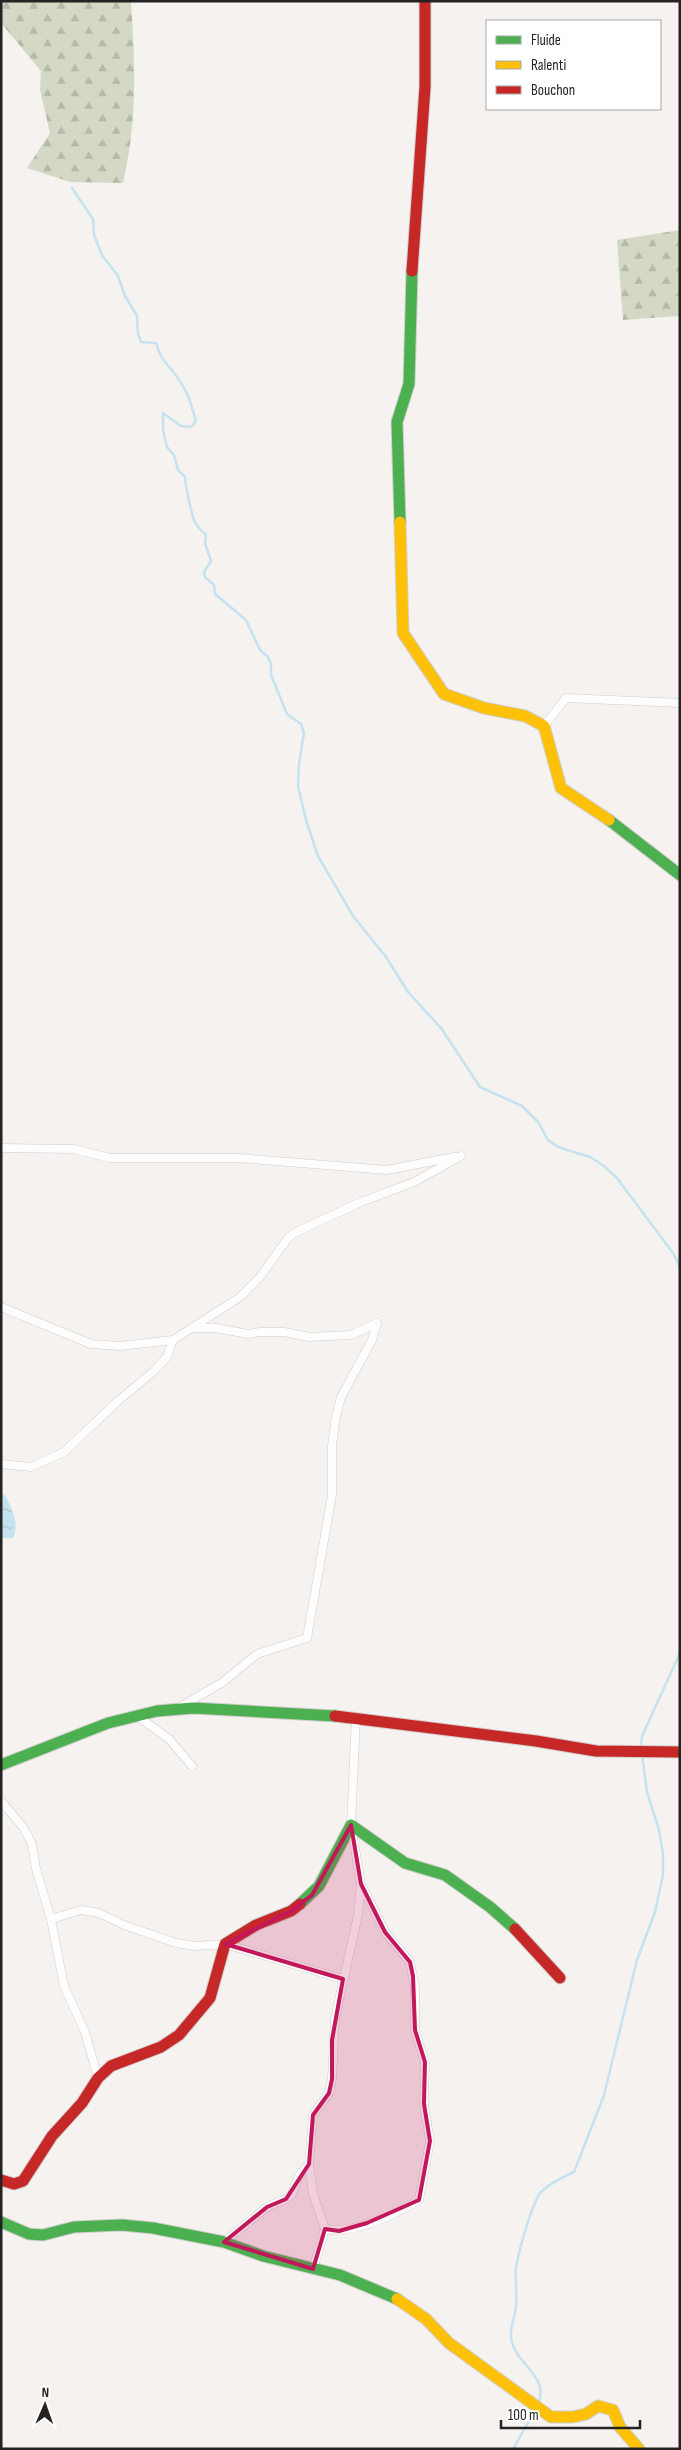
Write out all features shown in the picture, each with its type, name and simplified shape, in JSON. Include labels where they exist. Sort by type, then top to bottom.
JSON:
[{"type":"street","points":[[425,1],[425,87],[411,286],[409,384],[397,422],[403,633],[444,694],[484,708],[525,716],[544,726],[561,788],[619,826],[680,874]]},
{"type":"street","points":[[544,726],[566,698],[680,703]]},
{"type":"street","points":[[1,1148],[73,1149],[110,1158],[238,1158],[386,1170],[461,1156],[414,1182],[361,1202],[296,1232],[288,1238],[260,1278],[240,1297],[194,1328],[172,1340],[120,1346],[91,1344],[1,1307]]},
{"type":"street","points":[[178,1708],[216,1687],[257,1654],[307,1638],[332,1495],[332,1444],[336,1416],[341,1396],[372,1340],[377,1323],[351,1334],[309,1337],[284,1332],[248,1334],[216,1328],[194,1328]]},
{"type":"street","points":[[1,1464],[31,1467],[64,1452],[118,1401],[154,1372],[167,1357],[172,1340]]},
{"type":"street","points":[[1,1765],[93,1729],[136,1715],[178,1708],[356,1718],[536,1741],[596,1751],[680,1752]]},
{"type":"street","points":[[136,1715],[170,1739],[192,1766]]},
{"type":"street","points":[[325,2229],[339,2232],[395,2214],[419,2200],[430,2142],[424,2104],[425,2062],[415,2030],[416,1998],[414,1976],[410,1962],[385,1932],[362,1884],[351,1825],[356,1718]]},
{"type":"street","points":[[1,1801],[30,1836],[40,1882],[51,1919],[64,1986],[85,2032],[98,2078]]},
{"type":"street","points":[[1,2180],[14,2184],[23,2181],[52,2136],[82,2103],[98,2078],[111,2066],[161,2047],[179,2035],[210,1998],[226,1944],[256,1925],[291,1911],[312,1895],[323,1879],[351,1825]]},
{"type":"street","points":[[351,1825],[381,1844],[405,1863],[445,1875],[490,1907],[521,1935],[560,1978]]},
{"type":"street","points":[[313,2269],[325,2229],[313,2194],[309,2164],[313,2114],[329,2093],[332,2079],[333,2033],[358,1915],[362,1884]]},
{"type":"street","points":[[51,1919],[82,1910],[99,1912],[124,1926],[176,1943],[196,1946],[226,1944],[343,1979]]},
{"type":"street","points":[[224,2242],[267,2207],[286,2199],[292,2194],[298,2178],[309,2164]]},
{"type":"street","points":[[1,2222],[29,2234],[44,2234],[74,2227],[122,2225],[153,2228],[224,2242],[263,2256],[340,2275],[404,2302],[426,2319],[449,2343],[551,2417],[573,2417],[586,2414],[598,2406],[608,2407],[613,2410],[624,2432],[639,2449]]},
{"type":"highlighted area","points":[[351,1825],[361,1884],[385,1932],[410,1962],[413,1976],[415,2030],[425,2062],[424,2104],[430,2141],[419,2200],[367,2223],[339,2231],[325,2229],[313,2269],[224,2242],[267,2207],[286,2199],[309,2164],[313,2115],[329,2093],[332,2079],[332,2040],[343,1979],[225,1944],[291,1911],[312,1895]]},
{"type":"green space","points":[[1,1],[131,1],[134,92],[131,136],[123,183],[70,182],[27,168],[50,133],[40,90],[41,71],[1,23]]},
{"type":"green space","points":[[680,230],[680,316],[623,320],[617,240]]},
{"type":"water","points":[[5,1495],[16,1527],[13,1538],[1,1538],[1,1496]]},
{"type":"waterway","points":[[72,188],[93,219],[94,235],[102,255],[118,276],[125,296],[137,316],[138,334],[141,342],[156,343],[160,355],[176,375],[189,400],[196,421],[191,427],[181,426],[163,413],[163,430],[167,447],[174,455],[178,470],[185,477],[195,522],[206,535],[205,543],[211,561],[204,572],[205,577],[214,585],[215,594],[246,620],[260,650],[268,657],[271,664],[271,675],[287,714],[301,724],[304,733],[298,786],[306,820],[318,856],[353,916],[386,957],[408,992],[441,1028],[480,1087],[522,1106],[538,1122],[548,1140],[558,1147],[590,1157],[604,1166],[617,1178],[673,1253],[680,1267]]},
{"type":"waterway","points":[[641,1748],[642,1736],[680,1653]]},
{"type":"waterway","points":[[538,2404],[541,2394],[540,2385],[513,2346],[511,2337],[516,2307],[516,2268],[526,2228],[537,2198],[548,2186],[574,2172],[604,2095],[637,1960],[655,1912],[663,1875],[663,1854],[659,1830],[647,1792],[642,1754]]},
{"type":"waterway","points":[[513,2449],[536,2409]]},
{"type":"traffic: fast","points":[[400,522],[397,422],[409,384],[412,271]]},
{"type":"traffic: fast","points":[[609,820],[680,875]]},
{"type":"traffic: fast","points":[[1,1765],[108,1723],[157,1711],[193,1708],[335,1716]]},
{"type":"traffic: fast","points":[[300,1904],[319,1886],[351,1825],[405,1863],[445,1875],[490,1907],[515,1929]]},
{"type":"traffic: fast","points":[[1,2222],[29,2234],[43,2235],[74,2227],[122,2225],[153,2228],[224,2242],[263,2256],[340,2275],[397,2299]]},
{"type":"traffic: slow","points":[[400,522],[403,633],[444,694],[484,708],[525,716],[544,726],[561,788],[609,820]]},
{"type":"traffic: slow","points":[[397,2299],[426,2319],[449,2343],[551,2417],[573,2417],[586,2414],[598,2406],[613,2410],[620,2427],[639,2449]]},
{"type":"traffic: jam","points":[[412,271],[425,87],[425,1]]},
{"type":"traffic: jam","points":[[335,1716],[536,1741],[596,1751],[680,1752]]},
{"type":"traffic: jam","points":[[1,2180],[14,2184],[23,2181],[52,2136],[82,2103],[98,2078],[111,2066],[161,2047],[179,2035],[210,1998],[225,1944],[256,1925],[291,1911],[300,1904]]},
{"type":"traffic: jam","points":[[515,1929],[560,1978]]}]
